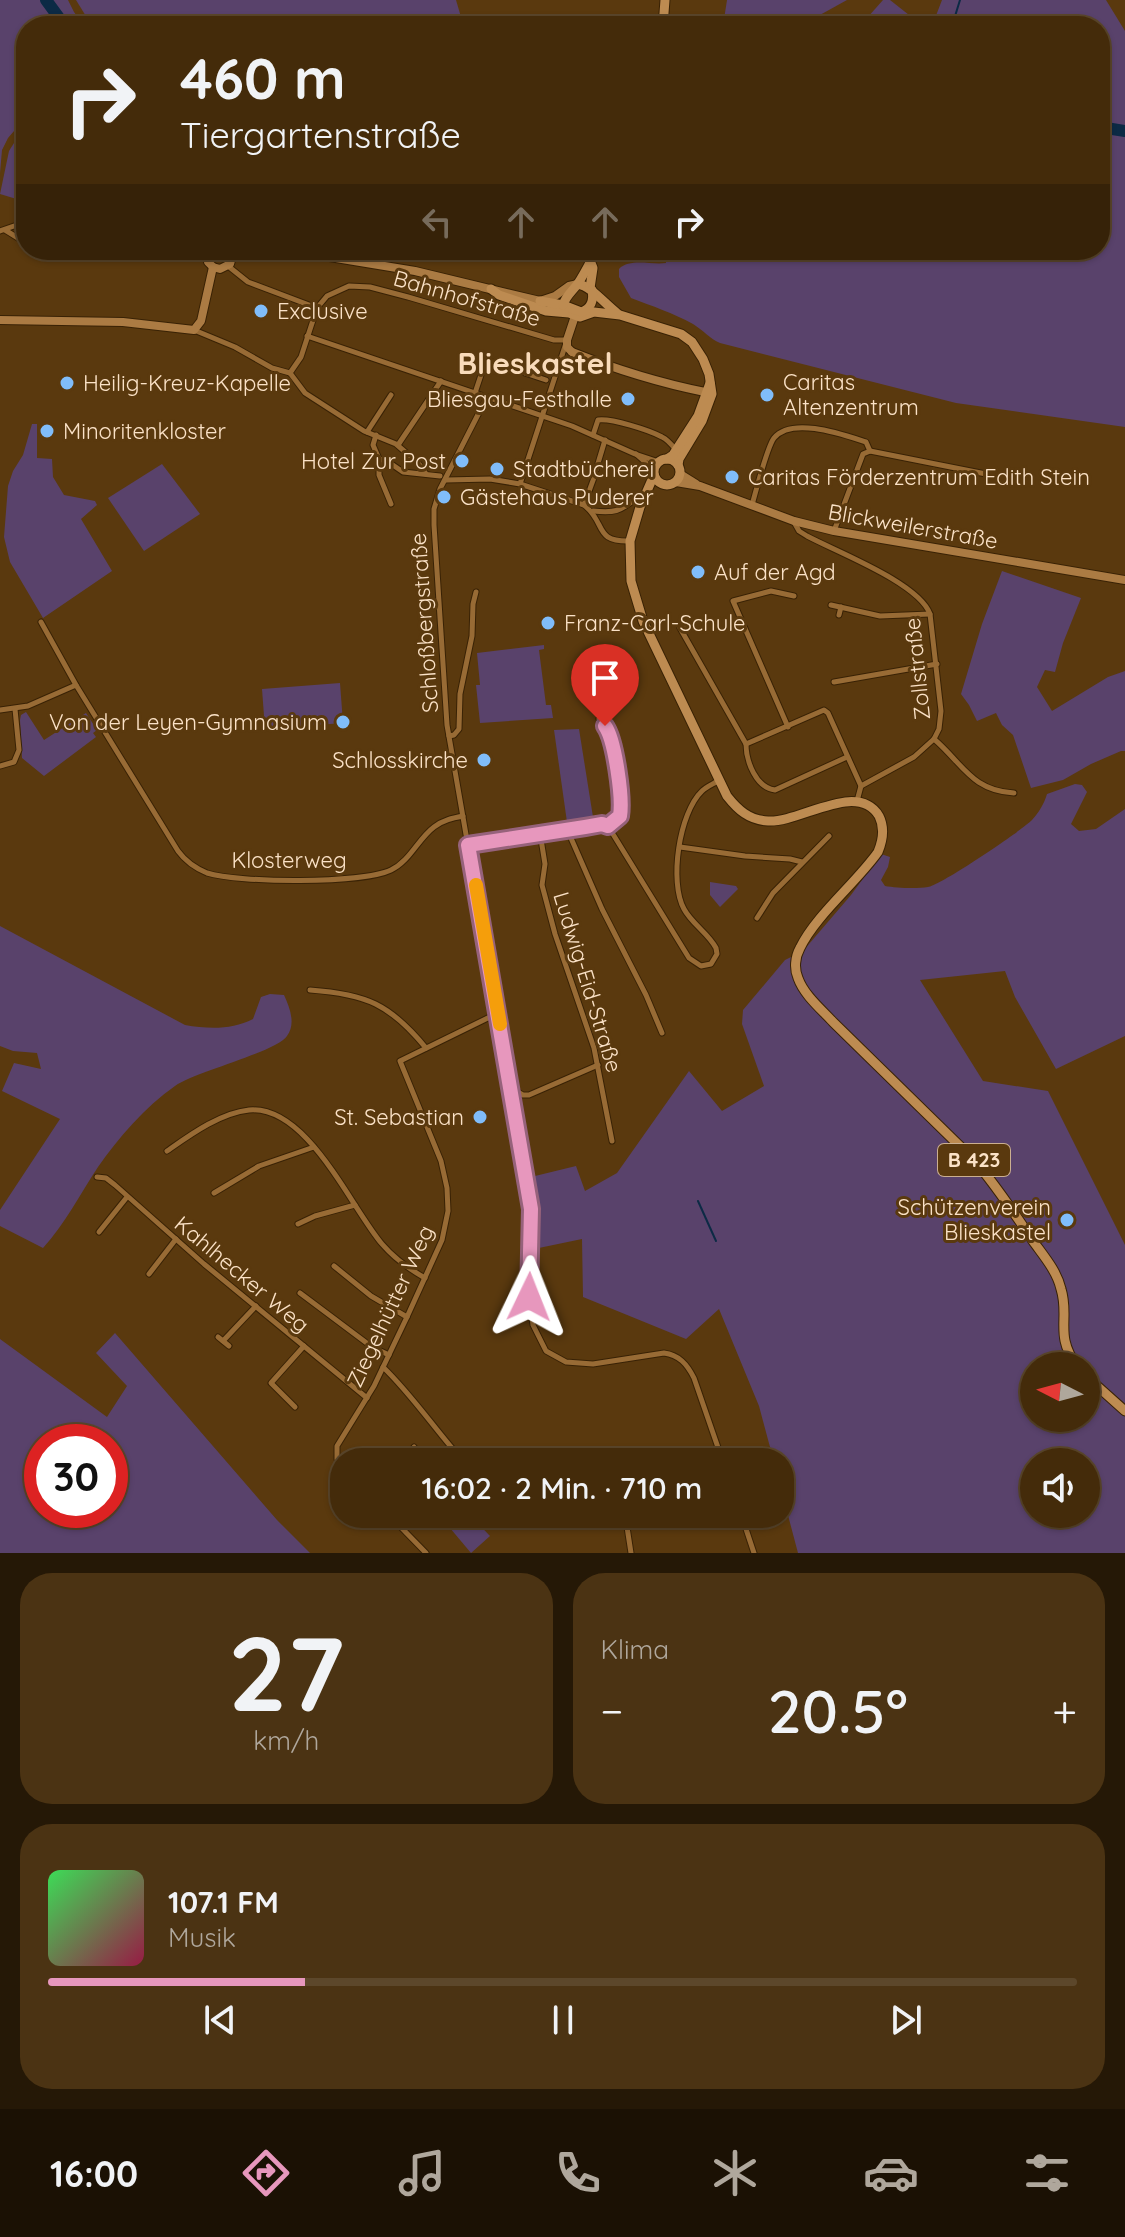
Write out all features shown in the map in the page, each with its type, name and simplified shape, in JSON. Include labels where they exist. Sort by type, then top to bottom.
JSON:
[{"type":"main road","points":[[570,308],[578,284],[592,260]]},
{"type":"main road","points":[[540,301],[584,311],[590,307],[591,263]]},
{"type":"main road","points":[[578,284],[591,289],[620,315]]},
{"type":"main road","points":[[491,289],[538,309],[570,308],[584,317],[598,312],[620,315],[688,338],[709,374],[702,421],[679,459],[678,473],[670,485],[662,484],[641,498]]},
{"type":"main road","points":[[709,390],[698,416],[676,450],[659,466],[641,498],[630,541],[629,572],[635,600],[718,781],[738,810],[763,821],[785,820],[842,802],[857,801]]},
{"type":"main road","points":[[659,466],[678,473]]},
{"type":"main road","points":[[659,466],[662,484]]},
{"type":"main road","name":"B 423","points":[[857,801],[875,811],[883,830],[878,852],[800,947],[796,963],[797,978],[810,998],[974,1160],[993,1183],[1057,1277],[1063,1298],[1065,1341],[1070,1352]]},
{"type":"main road","points":[[1100,1389],[1125,1411]]},
{"type":"street","points":[[208,260],[213,267],[220,269],[228,266],[231,260]]},
{"type":"street","points":[[348,260],[415,271],[540,301],[578,284]]},
{"type":"street","points":[[228,266],[248,282],[317,308],[301,357],[290,373]]},
{"type":"street","points":[[194,330],[200,325],[213,267]]},
{"type":"street","name":"Bahnhofstraße","points":[[317,308],[335,291],[361,285],[546,338],[567,340]]},
{"type":"street","points":[[570,308],[567,347],[572,352],[627,372],[709,390]]},
{"type":"street","points":[[183,329],[194,323],[203,312]]},
{"type":"street","points":[[0,320],[123,322],[194,330],[245,352],[272,368],[290,373],[305,393],[367,432],[398,445],[426,474]]},
{"type":"street","points":[[307,336],[543,416],[605,440],[659,466]]},
{"type":"street","points":[[520,484],[567,340]]},
{"type":"street","points":[[562,357],[572,352]]},
{"type":"street","points":[[475,393],[486,360],[546,380]]},
{"type":"street","points":[[398,445],[440,383]]},
{"type":"street","points":[[367,432],[391,395]]},
{"type":"street","name":"Schloßbergstraße","points":[[487,397],[443,478],[434,509],[449,736],[531,1209],[529,1297],[536,1334],[546,1351],[566,1362],[603,1363],[664,1353],[682,1360],[694,1378],[718,1448]]},
{"type":"street","points":[[593,435],[598,420],[617,421],[661,437],[676,450]]},
{"type":"street","points":[[752,505],[774,439],[786,430],[826,430],[866,442],[870,451]]},
{"type":"street","points":[[376,435],[373,445],[379,459],[379,475],[391,504]]},
{"type":"street","points":[[584,505],[605,440]]},
{"type":"street","points":[[834,531],[863,454],[870,451],[991,475]]},
{"type":"street","points":[[379,459],[403,472],[520,484],[584,505],[592,511],[605,536],[612,541],[630,541]]},
{"type":"street","name":"Blickweilerstraße","points":[[678,473],[700,486],[794,521],[834,531],[1125,580]]},
{"type":"street","points":[[592,511],[616,512],[641,498]]},
{"type":"street","name":"Zollstraße","points":[[794,521],[799,531],[807,536],[908,587],[922,600],[930,614],[941,720],[934,739],[914,757],[861,786]]},
{"type":"street","points":[[788,727],[733,601],[771,591],[794,596]]},
{"type":"street","points":[[449,736],[459,729],[461,687],[472,636],[476,592]]},
{"type":"street","points":[[831,605],[880,616],[930,614]]},
{"type":"street","points":[[839,615],[841,607]]},
{"type":"street","name":"Klosterweg","points":[[41,622],[178,851],[193,867],[212,874],[287,880],[378,874],[397,866],[441,822],[463,816]]},
{"type":"street","points":[[685,625],[680,628],[746,744],[746,754],[759,783],[769,790],[775,790],[847,757]]},
{"type":"street","points":[[834,682],[937,664]]},
{"type":"street","points":[[0,710],[45,700],[76,685]]},
{"type":"street","points":[[0,766],[14,762],[19,753],[15,709]]},
{"type":"street","points":[[746,744],[824,710],[861,786],[857,801]]},
{"type":"street","points":[[599,719],[611,736],[621,798],[620,816],[608,826]]},
{"type":"street","points":[[934,739],[981,784],[994,791],[1014,793]]},
{"type":"street","points":[[468,845],[602,824],[608,826],[689,958],[696,965],[705,967],[716,959],[716,948],[689,917],[679,896],[677,877],[686,820],[702,791],[718,781]]},
{"type":"street","points":[[567,829],[662,1033]]},
{"type":"street","name":"Ludwig-Eid-Straße","points":[[540,833],[545,864],[542,885],[598,1065],[612,1141]]},
{"type":"street","points":[[757,918],[773,893],[829,836]]},
{"type":"street","points":[[680,847],[802,862]]},
{"type":"street","points":[[310,990],[350,994],[372,1001],[394,1015],[426,1048],[498,1013]]},
{"type":"street","name":"Ziegelhütter Weg","points":[[337,1448],[389,1355],[445,1227],[447,1188],[441,1161],[400,1061],[426,1048]]},
{"type":"street","points":[[509,1087],[529,1095],[598,1065]]},
{"type":"street","points":[[167,1151],[218,1120],[236,1113],[252,1110],[270,1113],[304,1136],[382,1245],[425,1278]]},
{"type":"street","points":[[214,1193],[259,1166],[314,1147]]},
{"type":"street","name":"Kahlhecker Weg","points":[[97,1177],[106,1178],[367,1398]]},
{"type":"street","points":[[99,1232],[127,1197]]},
{"type":"street","points":[[298,1224],[355,1205]]},
{"type":"street","points":[[148,1274],[176,1239]]},
{"type":"street","points":[[334,1266],[371,1296],[407,1317]]},
{"type":"street","points":[[300,1293],[372,1347],[389,1355]]},
{"type":"street","points":[[229,1346],[220,1339],[256,1306]]},
{"type":"street","points":[[295,1407],[271,1383],[304,1346]]},
{"type":"street","points":[[383,1367],[408,1393],[451,1448]]},
{"type":"street","points":[[402,1528],[426,1553]]},
{"type":"street","points":[[627,1528],[631,1553]]},
{"type":"street","points":[[746,1528],[754,1553]]},
{"type":"shaded area","points":[[0,0],[68,0],[77,16],[16,16],[16,129],[2,150],[0,173]]},
{"type":"shaded area","points":[[76,0],[456,0],[461,16],[86,16]]},
{"type":"shaded area","points":[[727,0],[847,0],[818,16],[725,16]]},
{"type":"shaded area","points":[[883,0],[890,0],[910,16],[869,16]]},
{"type":"shaded area","points":[[942,0],[1106,0],[1125,31],[1125,427],[956,403],[720,343],[697,326],[631,298],[619,277],[619,269],[629,264],[666,263],[666,260],[1110,260],[1110,16],[936,16]]},
{"type":"shaded area","points":[[16,141],[16,199],[0,194],[9,151]]},
{"type":"shaded area","points":[[32,424],[37,424],[37,458],[52,459],[53,477],[64,495],[95,501],[97,505],[81,519],[112,571],[43,618],[10,562],[4,537],[8,486],[23,455]]},
{"type":"shaded area","points":[[162,464],[200,514],[144,551],[108,498]]},
{"type":"shaded area","points":[[1002,571],[1081,598],[1055,672],[1045,670],[1037,687],[1052,711],[1108,677],[1125,671],[1125,751],[1091,764],[1063,780],[1031,788],[1013,735],[1002,725],[996,713],[977,721],[961,694]]},
{"type":"shaded area","points":[[544,645],[544,649],[539,650],[546,705],[551,705],[553,718],[480,723],[477,653]]},
{"type":"shaded area","points":[[340,683],[343,723],[265,729],[262,689]]},
{"type":"shaded area","points":[[26,712],[44,740],[86,713],[97,730],[93,733],[96,737],[44,776],[22,758],[20,720]]},
{"type":"shaded area","points":[[579,729],[593,817],[567,822],[554,730]]},
{"type":"shaded area","points":[[1075,784],[1082,785],[1087,792],[1071,824],[1079,831],[1096,829],[1125,809],[1125,1036],[1056,1069],[1015,997],[1005,971],[920,980],[983,1081],[1048,1091],[1125,1245],[1125,1553],[798,1553],[791,1528],[794,1528],[794,1448],[770,1448],[759,1406],[719,1309],[686,1339],[583,1297],[582,1239],[534,1249],[535,1176],[576,1166],[585,1191],[617,1173],[689,1071],[722,1111],[764,1086],[742,1024],[743,1010],[785,960],[803,951],[881,854],[890,857],[881,880],[885,886],[928,887],[964,868],[1025,826],[1047,794]]},
{"type":"shaded area","points":[[710,882],[736,886],[738,889],[720,907],[710,895]]},
{"type":"shaded area","points":[[0,926],[185,1025],[220,1028],[245,1023],[253,1019],[261,997],[270,994],[284,995],[291,1016],[290,1031],[280,1042],[186,1080],[153,1103],[106,1156],[43,1248],[0,1226],[0,1210],[60,1119],[2,1091],[14,1063],[41,1069],[37,1053],[13,1051],[0,1046]]},
{"type":"shaded area","points":[[115,1333],[277,1520],[310,1553],[0,1553],[0,1339],[107,1417],[127,1386],[96,1353]]},
{"type":"shaded area","points":[[450,1528],[482,1528],[490,1536],[471,1553]]},
{"type":"waterway","points":[[46,0],[58,16]]},
{"type":"waterway","points":[[955,16],[960,0]]},
{"type":"waterway","points":[[1110,129],[1125,131]]},
{"type":"waterway","points":[[698,1201],[716,1241]]},
{"type":"slow traffic","points":[[476,885],[500,1024]]},
{"type":"place","name":"Exclusive","points":[[261,311]]},
{"type":"place","name":"Heilig-Kreuz-Kapelle","points":[[67,383]]},
{"type":"place","name":"Caritas Altenzentrum","points":[[767,395]]},
{"type":"place","name":"Bliesgau-Festhalle","points":[[628,399]]},
{"type":"place","name":"Minoritenkloster","points":[[47,431]]},
{"type":"place","name":"Hotel Zur Post","points":[[462,461]]},
{"type":"place","name":"Stadtbücherei","points":[[497,469]]},
{"type":"place","name":"Caritas Förderzentrum Edith Stein","points":[[732,477]]},
{"type":"place","name":"Gästehaus Puderer","points":[[444,497]]},
{"type":"place","name":"Auf der Agd","points":[[698,572]]},
{"type":"place","name":"Franz-Carl-Schule","points":[[548,623]]},
{"type":"place","name":"Von der Leyen-Gymnasium","points":[[343,722]]},
{"type":"place","name":"Schlosskirche","points":[[484,760]]},
{"type":"place","name":"St. Sebastian","points":[[480,1117]]},
{"type":"place","name":"Schützenverein Blieskastel","points":[[1067,1220]]},
{"type":"district","name":"Blieskastel","points":[[535,364]]},
{"type":"route","points":[[529,1297],[531,1209],[468,845],[602,824],[608,826],[614,822],[620,816],[621,798],[611,736],[605,726]]}]
